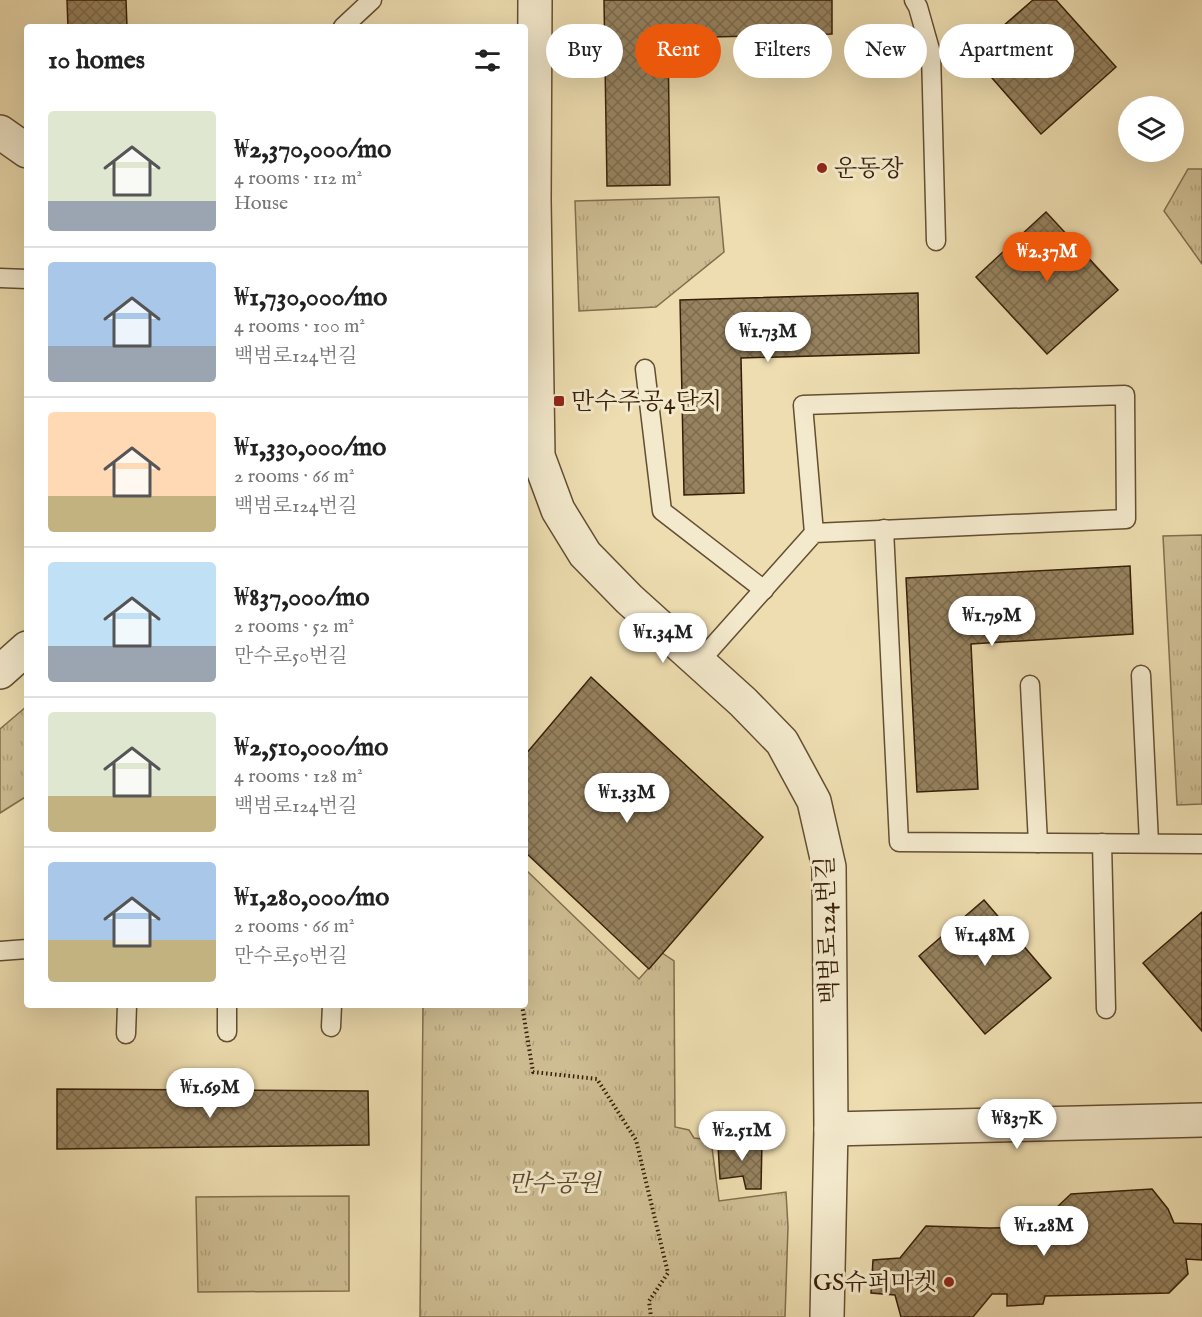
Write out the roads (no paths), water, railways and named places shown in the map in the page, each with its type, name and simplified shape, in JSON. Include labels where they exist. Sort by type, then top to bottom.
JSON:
[{"type":"street","name":"백범로124번길","points":[[535,0],[529,200],[538,456],[558,510],[585,554],[629,599],[744,702],[782,742],[814,801],[829,867],[831,1129],[827,1317]]},
{"type":"street","points":[[0,132],[24,149]]},
{"type":"street","points":[[0,672],[24,651]]},
{"type":"street","points":[[831,1129],[1202,1120]]},
{"type":"lane","points":[[346,24],[372,0]]},
{"type":"lane","points":[[914,0],[931,53],[936,241]]},
{"type":"lane","points":[[0,279],[24,279]]},
{"type":"lane","points":[[645,369],[662,511],[764,590]]},
{"type":"lane","points":[[699,662],[814,533],[1126,519],[1125,395],[802,405],[814,533]]},
{"type":"lane","points":[[884,529],[899,842],[1202,844]]},
{"type":"lane","points":[[1141,675],[1149,843]]},
{"type":"lane","points":[[1030,685],[1038,843]]},
{"type":"lane","points":[[1102,843],[1106,1009]]},
{"type":"lane","points":[[0,951],[24,949]]},
{"type":"lane","points":[[126,1034],[127,1008]]},
{"type":"lane","points":[[227,1008],[227,1032]]},
{"type":"lane","points":[[331,1027],[332,1008]]},
{"type":"place","name":"운동장","points":[[822,168]]},
{"type":"place","name":"만수주공4단지","points":[[559,401]]},
{"type":"place","name":"GS슈퍼마켓","points":[[949,1282]]},
{"type":"park label","name":"만수공원","points":[[554,1183]]}]
